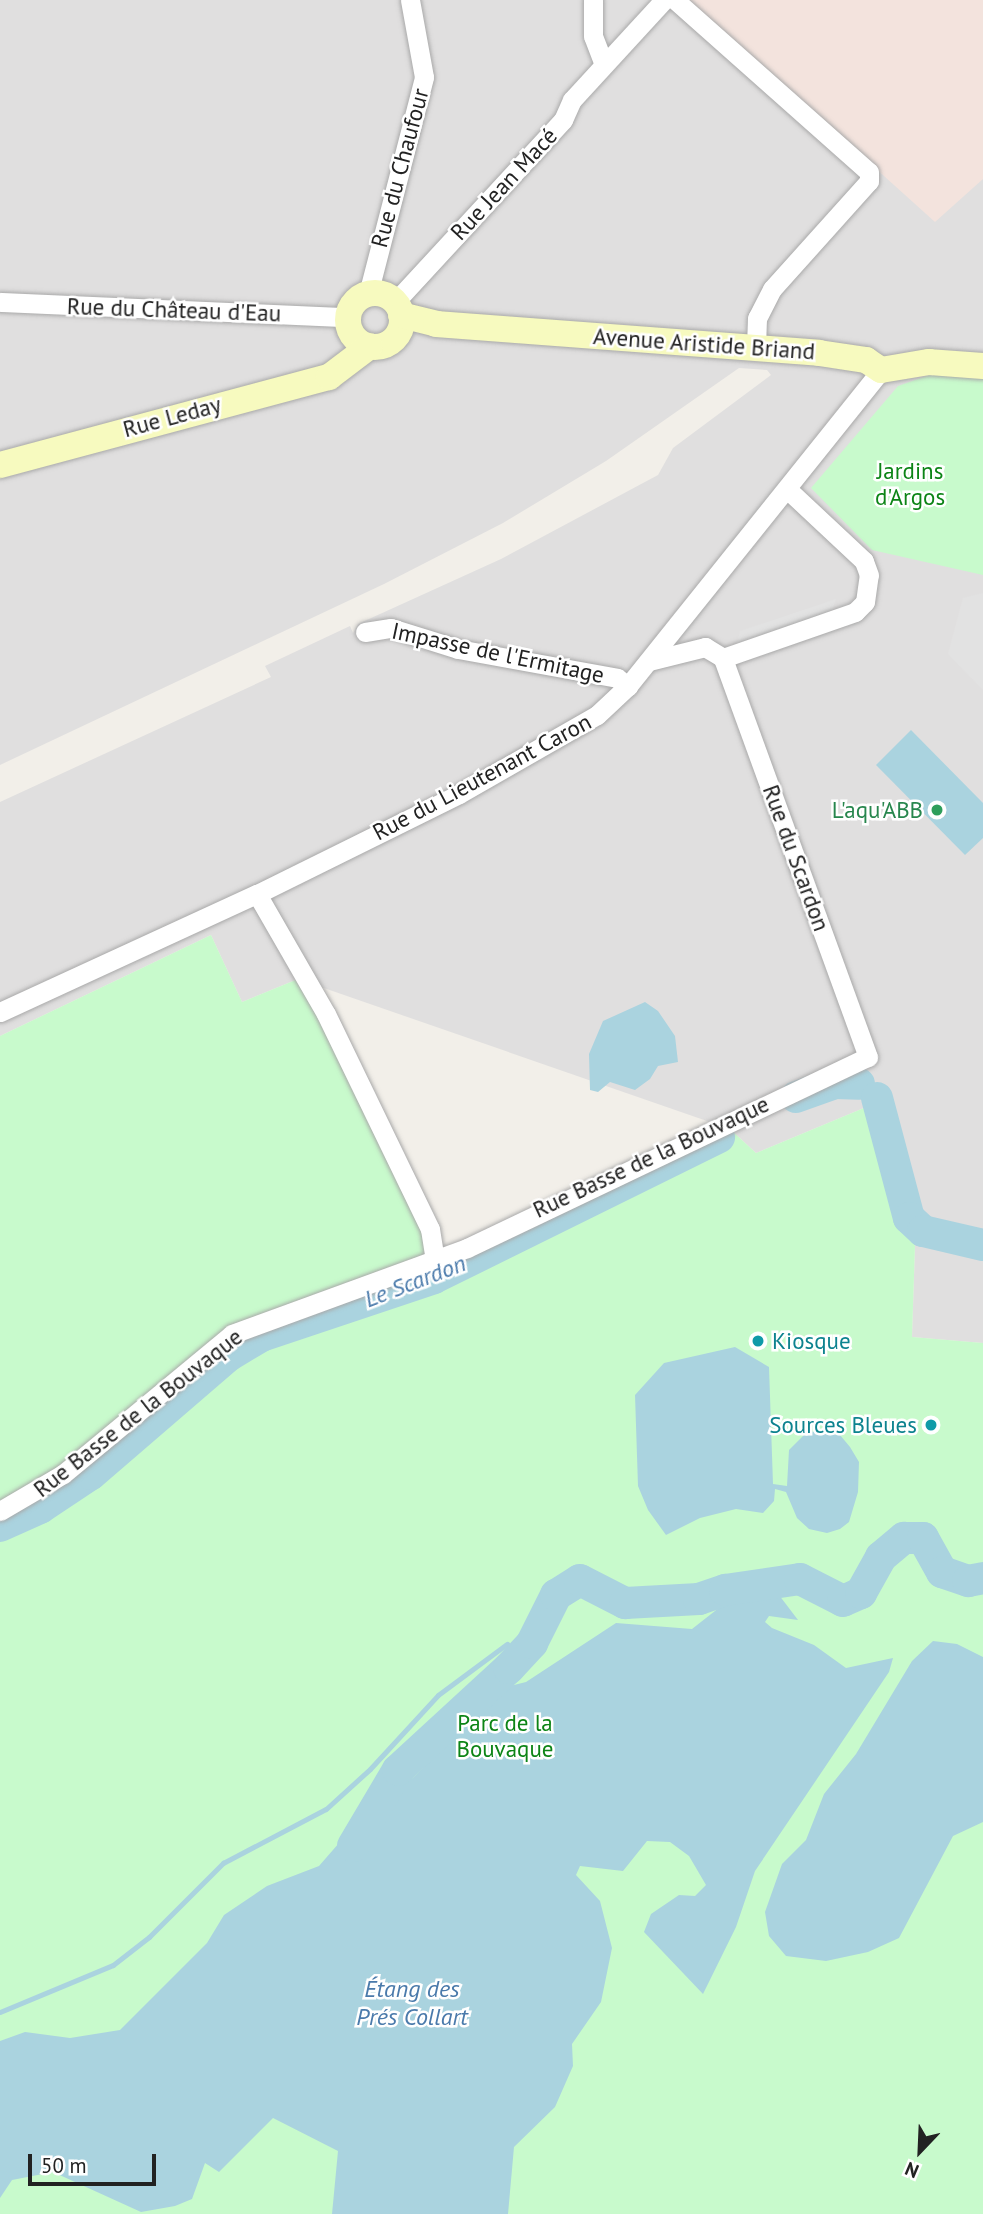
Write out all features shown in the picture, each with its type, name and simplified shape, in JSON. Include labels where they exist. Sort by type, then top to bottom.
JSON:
[{"type":"main road","points":[[368,294],[383,294],[405,316],[390,342],[358,334],[355,303],[368,294]]},
{"type":"main road","name":"Avenue Aristide Briand","points":[[405,316],[866,360],[881,370],[929,362],[983,366]]},
{"type":"main road","name":"Rue Leday","points":[[0,464],[329,377],[345,369],[358,334]]},
{"type":"street","name":"Rue du Chaufour","points":[[368,294],[425,77],[410,0]]},
{"type":"street","points":[[593,0],[593,36],[604,64]]},
{"type":"street","name":"Rue Jean Macé","points":[[405,316],[563,121],[572,100],[664,0]]},
{"type":"street","points":[[675,0],[869,172],[869,181],[772,289],[758,318],[756,348]]},
{"type":"street","name":"Rue du Château d'Eau","points":[[0,302],[358,334]]},
{"type":"street","name":"Rue du Lieutenant Caron","points":[[0,1012],[257,894],[459,794],[576,729],[628,686],[881,370]]},
{"type":"street","points":[[688,612],[705,647],[723,658],[855,612],[865,602],[869,575],[864,561],[787,489]]},
{"type":"street","name":"Impasse de l'Ermitage","points":[[365,632],[391,628],[458,649],[617,678],[628,686]]},
{"type":"street","points":[[648,662],[705,647]]},
{"type":"street","name":"Rue du Scardon","points":[[723,658],[869,1057]]},
{"type":"street","points":[[257,894],[332,1026],[430,1229],[435,1261]]},
{"type":"street","name":"Rue Basse de la Bouvaque","points":[[0,1511],[63,1474],[232,1334],[435,1261],[869,1057]]},
{"type":"shaded area","points":[[0,0],[983,0],[983,1343],[912,1337],[915,1246],[871,1105],[756,1153],[730,1129],[298,979],[242,1002],[211,935],[0,1036],[0,802],[271,677],[265,666],[350,626],[353,633],[358,624],[501,559],[658,475],[673,448],[771,375],[767,370],[739,368],[606,461],[503,523],[384,584],[0,765]]},
{"type":"shaded area","points":[[689,0],[983,0],[983,179],[935,222]]},
{"type":"shaded area","points":[[983,593],[983,690],[948,654],[963,598]]},
{"type":"shaded area","points":[[836,599],[832,610],[737,645],[740,631]]},
{"type":"green space","name":"Jardins d'Argos","points":[[935,373],[983,377],[983,575],[872,550],[811,488],[898,386]]},
{"type":"green space","name":"Parc de la Bouvaque","points":[[211,935],[242,1002],[298,979],[447,1261],[730,1129],[756,1153],[871,1105],[915,1246],[912,1337],[983,1343],[983,2214],[0,2214],[0,1036]]},
{"type":"water","points":[[911,730],[983,803],[983,838],[965,855],[876,765]]},
{"type":"water","points":[[645,1002],[658,1011],[675,1036],[678,1062],[658,1066],[650,1079],[635,1090],[610,1082],[598,1092],[590,1090],[589,1054],[603,1021]]},
{"type":"water","points":[[735,1347],[769,1367],[773,1484],[787,1486],[789,1450],[808,1431],[840,1435],[859,1462],[858,1492],[849,1522],[840,1529],[827,1533],[809,1529],[797,1518],[786,1492],[775,1489],[774,1501],[763,1513],[736,1509],[700,1518],[666,1535],[648,1510],[638,1486],[635,1395],[664,1363]]},
{"type":"water","name":"Étang des Prés Collart","points":[[779,1595],[798,1620],[769,1616],[765,1622],[772,1628],[814,1645],[846,1668],[893,1658],[889,1672],[755,1871],[736,1927],[703,1994],[644,1932],[651,1914],[679,1895],[695,1896],[706,1885],[689,1856],[670,1842],[647,1841],[623,1871],[580,1866],[576,1875],[600,1901],[612,1948],[601,2002],[572,2044],[573,2066],[555,2107],[514,2147],[508,2214],[332,2214],[338,2151],[273,2118],[219,2172],[205,2163],[192,2199],[175,2206],[141,2212],[53,2172],[12,2180],[0,2198],[0,2041],[25,2032],[70,2038],[120,2030],[207,1943],[224,1915],[267,1886],[319,1866],[353,1827],[415,1776],[506,1687],[526,1682],[616,1623],[692,1629],[729,1600]]},
{"type":"water","points":[[933,1641],[957,1644],[983,1657],[983,1822],[953,1836],[899,1938],[868,1952],[826,1961],[786,1956],[769,1936],[765,1912],[782,1864],[806,1840],[824,1794],[856,1754],[912,1661]]},
{"type":"waterway","name":"Le Scardon","points":[[796,1097],[835,1083],[859,1084]]},
{"type":"waterway","name":"Le Scardon","points":[[877,1098],[909,1218],[923,1231],[983,1245]]},
{"type":"waterway","name":"Le Scardon","points":[[0,1526],[40,1508],[91,1474],[228,1356],[261,1336],[434,1278],[719,1137]]},
{"type":"waterway","points":[[353,1846],[398,1770],[509,1668],[532,1643],[556,1595],[580,1580],[625,1603],[699,1599],[725,1590],[800,1579],[843,1601],[861,1593],[881,1557],[904,1538],[923,1538],[942,1572],[968,1581],[983,1578]]},
{"type":"waterway","points":[[525,1644],[532,1643]]},
{"type":"waterway","points":[[0,2012],[113,1965],[149,1937],[223,1863],[326,1809],[370,1769],[438,1695],[507,1644]]},
{"type":"place","name":"L'aqu'ABB","points":[[937,810]]},
{"type":"place","name":"Kiosque","points":[[758,1341]]},
{"type":"place","name":"Sources Bleues","points":[[931,1425]]}]
